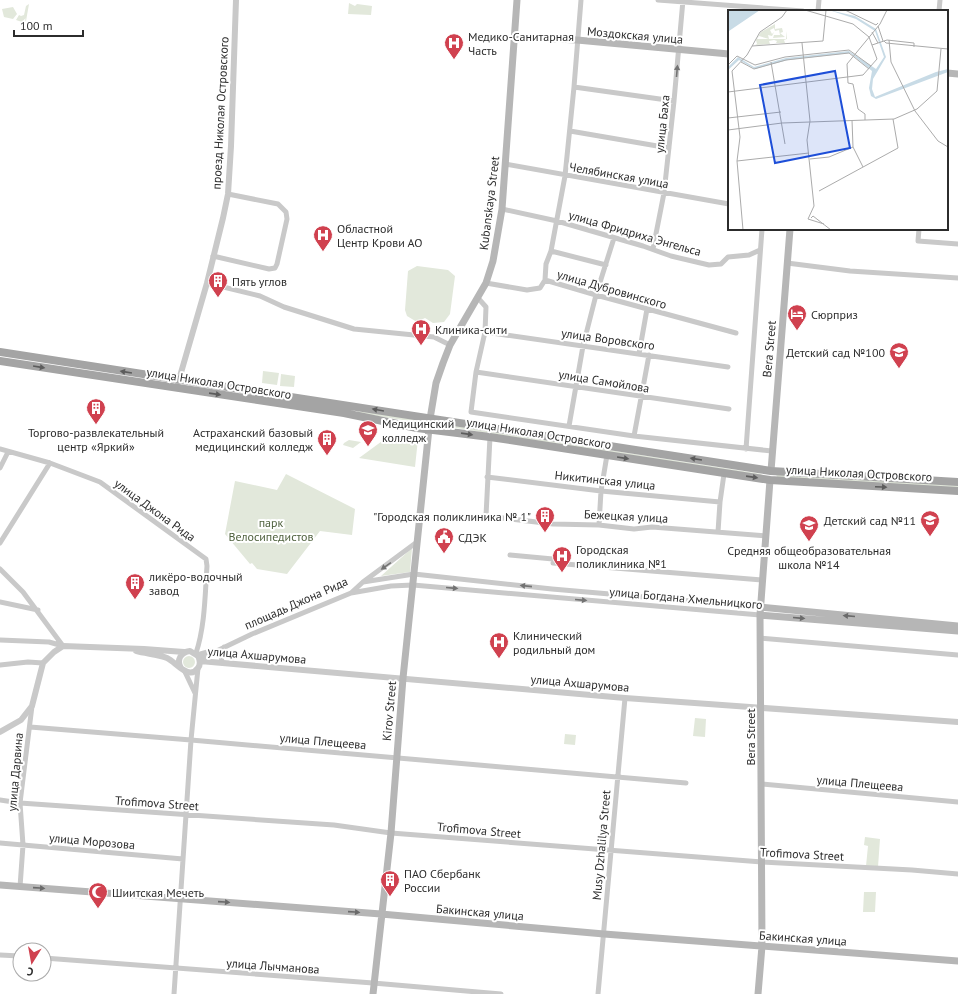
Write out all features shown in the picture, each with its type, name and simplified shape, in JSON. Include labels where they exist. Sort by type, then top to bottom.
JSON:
[{"type":"main road","name":"Kubanskaya Street","points":[[428,429],[436,383],[443,363],[450,345],[486,283],[493,261],[502,209],[517,0]]},
{"type":"main road","name":"Моздокская улица","points":[[514,37],[577,40],[728,54]]},
{"type":"main road","points":[[948,73],[958,74]]},
{"type":"main road","name":"Bera Street","points":[[771,471],[790,230]]},
{"type":"main road","name":"улица Николая Островского","points":[[0,352],[178,380],[346,404],[430,419],[771,471],[958,482]]},
{"type":"main road","name":"улица Николая Островского","points":[[0,361],[176,389],[344,413],[417,428],[490,437],[724,474],[770,480],[958,491]]},
{"type":"main road","points":[[344,413],[346,404]]},
{"type":"main road","name":"Kirov Street","points":[[373,994],[373,983],[391,833],[396,758],[428,429]]},
{"type":"main road","points":[[770,480],[771,471]]},
{"type":"main road","name":"Bera Street","points":[[758,994],[762,946],[760,607],[770,480]]},
{"type":"main road","name":"улица Богдана Хмельницкого","points":[[760,607],[931,626],[958,631]]},
{"type":"main road","name":"улица Богдана Хмельницкого","points":[[760,615],[931,626],[958,626]]},
{"type":"main road","name":"Бакинская улица","points":[[0,885],[381,914],[604,934],[958,961]]},
{"type":"street","name":"проезд Николая Островского","points":[[176,389],[207,283],[228,194],[236,0]]},
{"type":"street","points":[[544,280],[546,264],[551,251],[565,176],[581,0]]},
{"type":"street","points":[[658,0],[791,10]]},
{"type":"street","points":[[818,10],[819,0]]},
{"type":"street","points":[[939,10],[940,0]]},
{"type":"street","name":"улица Баха","points":[[653,249],[664,193],[679,50],[682,1]]},
{"type":"street","points":[[574,87],[674,101]]},
{"type":"street","points":[[570,132],[669,148]]},
{"type":"street","name":"Челябинская улица","points":[[505,164],[565,176],[728,204]]},
{"type":"street","points":[[213,256],[269,269],[275,268],[277,264],[287,219],[286,212],[278,204],[228,194]]},
{"type":"street","name":"улица Фридриха Энгельса","points":[[502,209],[557,221],[653,249],[671,256],[709,265],[721,264],[728,257],[749,255],[760,250]]},
{"type":"street","points":[[746,449],[762,230]]},
{"type":"street","points":[[919,230],[918,241],[958,244]]},
{"type":"street","points":[[570,426],[583,346],[596,296],[614,238]]},
{"type":"street","points":[[551,251],[606,265]]},
{"type":"street","points":[[787,264],[850,271],[958,278]]},
{"type":"street","name":"улица Дубровинского","points":[[486,283],[527,290],[540,288],[544,280],[596,296],[736,333]]},
{"type":"street","points":[[207,283],[260,296],[284,307],[354,329],[434,337],[450,345]]},
{"type":"street","points":[[478,298],[486,307],[485,332],[476,372],[471,412],[634,436],[772,452]]},
{"type":"street","points":[[639,354],[647,309]]},
{"type":"street","name":"улица Воровского","points":[[485,332],[728,366]]},
{"type":"street","points":[[634,436],[649,355]]},
{"type":"street","name":"улица Самойлова","points":[[476,372],[729,409]]},
{"type":"street","points":[[487,477],[490,437]]},
{"type":"street","name":"улица Джона Рида","points":[[0,449],[50,463],[100,482],[206,560],[207,566],[198,657]]},
{"type":"street","points":[[0,468],[8,452]]},
{"type":"street","points":[[599,525],[601,491],[607,455]]},
{"type":"street","points":[[0,544],[50,463]]},
{"type":"street","points":[[718,532],[724,474]]},
{"type":"street","name":"Никитинская улица","points":[[487,477],[601,491],[720,502]]},
{"type":"street","name":"Бежецкая улица","points":[[487,477],[486,516],[553,524],[599,525],[634,529],[652,527],[766,536]]},
{"type":"street","name":"площадь Джона Рида","points":[[198,657],[351,593],[363,582],[401,556],[417,542]]},
{"type":"street","points":[[510,555],[553,561],[762,580]]},
{"type":"street","points":[[0,569],[23,592],[38,610],[63,646]]},
{"type":"street","name":"улица Богдана Хмельницкого","points":[[363,582],[414,574],[552,589],[760,607]]},
{"type":"street","name":"улица Богдана Хмельницкого","points":[[351,593],[391,586],[413,585],[760,615]]},
{"type":"street","points":[[0,602],[38,610]]},
{"type":"street","points":[[760,638],[958,655]]},
{"type":"street","points":[[0,640],[50,642],[63,646],[91,646],[184,652],[190,651],[198,657],[185,815],[174,994]]},
{"type":"street","points":[[0,665],[28,662],[43,663],[54,652],[63,646]]},
{"type":"street","points":[[222,648],[222,662]]},
{"type":"street","points":[[124,649],[166,658],[174,662],[183,670],[193,672],[198,668]]},
{"type":"street","points":[[184,652],[179,661],[195,694]]},
{"type":"street","name":"улица Ахшарумова","points":[[198,657],[222,662],[625,698],[958,722]]},
{"type":"street","name":"улица Дарвина","points":[[20,887],[23,844],[20,804],[32,706],[43,663]]},
{"type":"street","name":"Musy Dzhalilya Street","points":[[598,994],[625,698]]},
{"type":"street","points":[[0,732],[21,720],[32,706]]},
{"type":"street","name":"улица Плещеева","points":[[30,727],[686,783]]},
{"type":"street","name":"улица Плещеева","points":[[761,784],[958,802]]},
{"type":"street","name":"Trofimova Street","points":[[0,800],[20,804],[334,825],[391,833],[762,862],[958,874]]},
{"type":"street","name":"улица Морозова","points":[[0,843],[182,859]]},
{"type":"street","points":[[0,955],[12,956]]},
{"type":"street","name":"улица Лычманова","points":[[52,959],[501,994]]},
{"type":"green space","points":[[349,3],[355,6],[357,4],[372,6],[371,15],[348,14]]},
{"type":"green space","points":[[29,4],[26,21],[22,22],[16,20],[19,15],[24,15],[26,6]]},
{"type":"green space","points":[[13,7],[17,14],[13,19],[4,17],[2,9]]},
{"type":"green space","points":[[417,266],[448,270],[455,276],[450,314],[444,322],[433,323],[425,318],[417,322],[407,316],[405,310],[408,271]]},
{"type":"green space","points":[[263,371],[279,373],[277,385],[262,383]]},
{"type":"green space","points":[[281,374],[295,376],[294,387],[280,386]]},
{"type":"green space","points":[[357,411],[419,419],[419,421],[415,422],[359,413]]},
{"type":"green space","points":[[436,423],[762,474],[760,476],[437,425]]},
{"type":"green space","points":[[389,436],[418,439],[415,467],[359,458]]},
{"type":"green space","points":[[349,440],[361,442],[353,448],[343,445]]},
{"type":"green space","name":"парк Велосипедистов","points":[[286,474],[355,509],[352,535],[320,531],[287,574],[257,569],[252,563],[250,564],[225,534],[235,481],[277,490]]},
{"type":"green space","points":[[776,474],[958,484],[958,489],[777,477]]},
{"type":"green space","points":[[412,548],[410,572],[381,576]]},
{"type":"green space","points":[[187,656],[191,656],[195,662],[191,668],[187,668],[183,664],[183,660]]},
{"type":"green space","points":[[695,718],[706,719],[705,737],[693,736]]},
{"type":"green space","points":[[565,734],[576,735],[575,745],[564,744]]},
{"type":"green space","points":[[865,837],[880,839],[878,867],[866,866],[868,846],[864,845]]},
{"type":"green space","points":[[864,892],[876,892],[875,912],[863,912]]},
{"type":"place","name":"Медико-Санитарная Часть","points":[[454,60]]},
{"type":"place","name":"Областной Центр Крови АО","points":[[323,252]]},
{"type":"place","name":"Пять углов","points":[[218,298]]},
{"type":"place","name":"Сюрприз","points":[[797,331]]},
{"type":"place","name":"Клиника-сити","points":[[421,346]]},
{"type":"place","name":"Детский сад №100","points":[[899,369]]},
{"type":"place","name":"Торгово-развлекательный центр «Яркий»","points":[[96,425]]},
{"type":"place","name":"Медицинский колледж","points":[[368,447]]},
{"type":"place","name":"Астраханский базовый медицинский колледж","points":[[327,456]]},
{"type":"place","name":"\"Городская поликлиника № 1\"","points":[[545,533]]},
{"type":"place","name":"Детский сад №11","points":[[930,537]]},
{"type":"place","name":"Средняя общеобразовательная школа №14","points":[[809,542]]},
{"type":"place","name":"СДЭК","points":[[444,554]]},
{"type":"place","name":"Городская поликлиника №1","points":[[562,573]]},
{"type":"place","name":"ликёро-водочный завод","points":[[135,600]]},
{"type":"place","name":"Клинический родильный дом","points":[[499,659]]},
{"type":"place","name":"ПАО Сбербанк России","points":[[390,897]]},
{"type":"place","name":"Шиитская Мечеть","points":[[98,909]]}]
